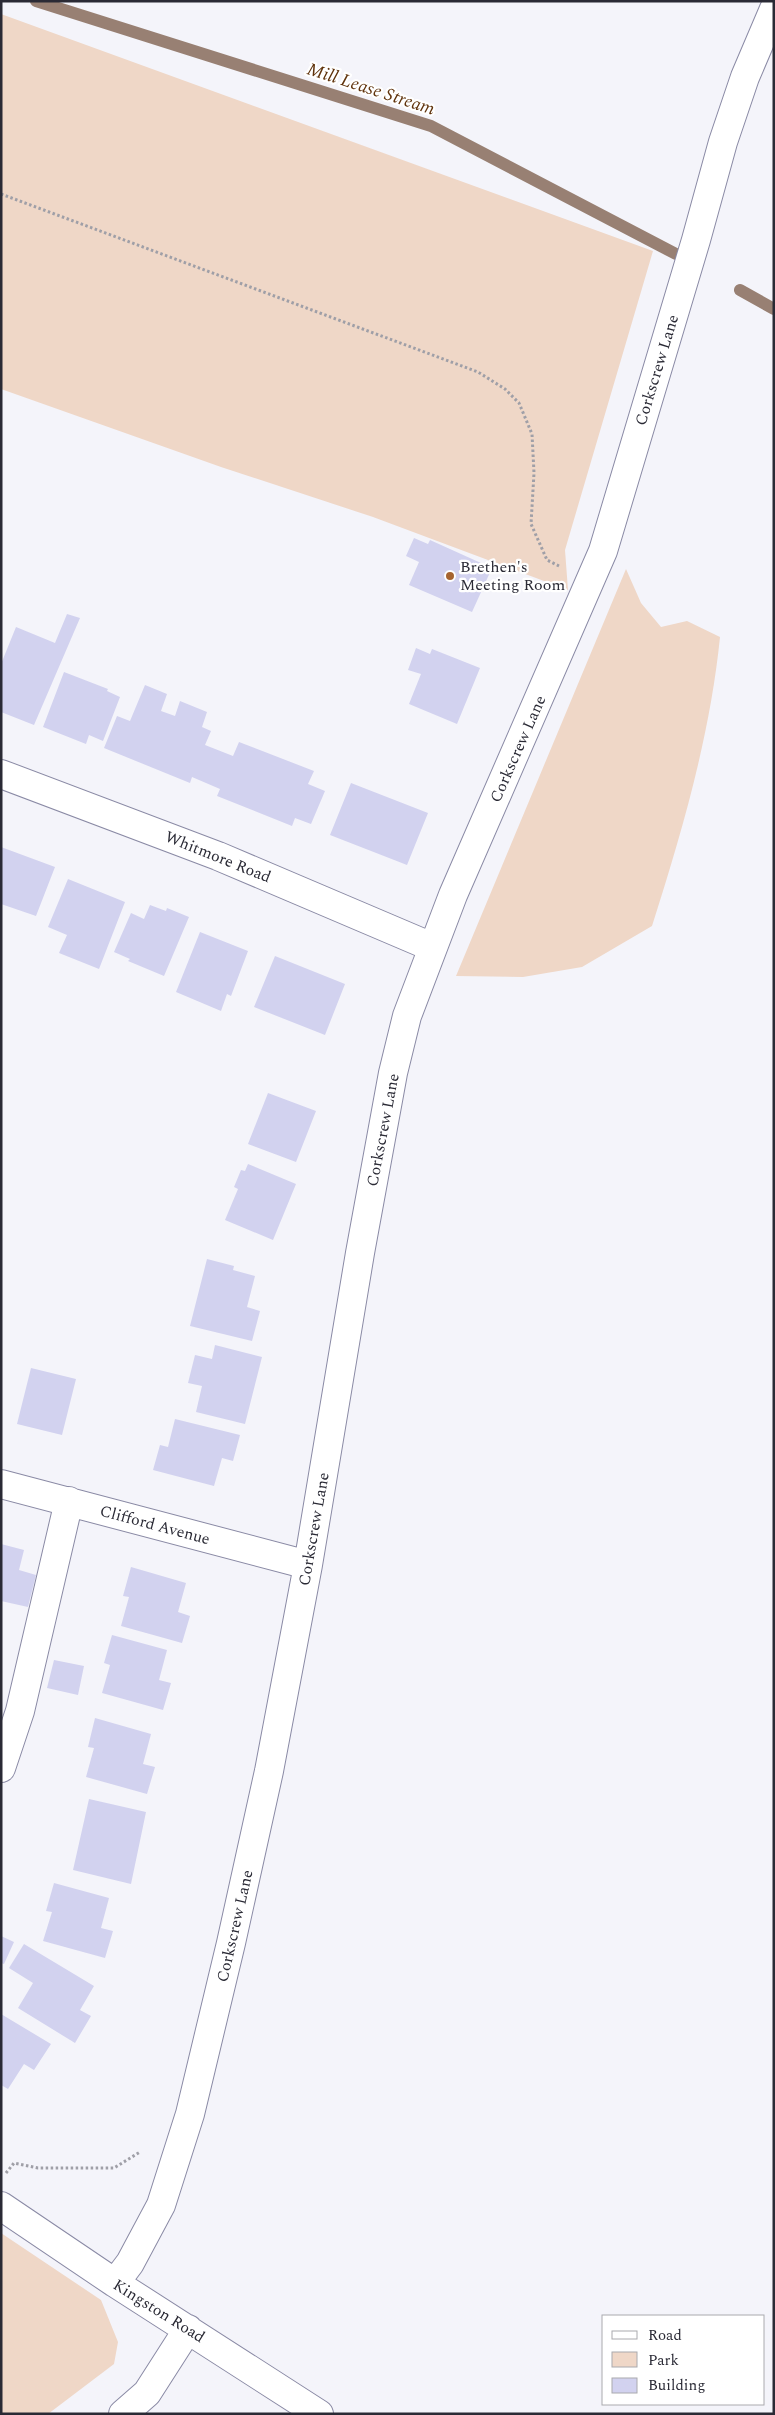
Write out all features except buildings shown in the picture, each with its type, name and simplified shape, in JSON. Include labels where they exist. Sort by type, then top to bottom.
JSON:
[{"type":"street","name":"Corkscrew Lane","points":[[115,2283],[130,2263],[161,2205],[190,2114],[267,1780],[308,1565],[360,1253],[393,1074],[407,1016],[453,895],[603,551],[696,240],[723,142],[745,77],[774,8]]},
{"type":"street","name":"Whitmore Road","points":[[1,774],[218,856],[432,948]]},
{"type":"street","name":"Clifford Avenue","points":[[1,1484],[308,1565]]},
{"type":"street","points":[[1,1768],[20,1711],[69,1501]]},
{"type":"street","name":"Kingston Road","points":[[1,2206],[115,2283],[319,2414]]},
{"type":"street","points":[[123,2414],[147,2394],[188,2329]]},
{"type":"path","points":[[1,194],[478,372],[498,385],[519,403],[532,434],[534,473],[531,524],[547,560],[590,584]]},
{"type":"path","points":[[1,2179],[14,2163],[38,2168],[114,2168],[142,2151]]},
{"type":"green space","points":[[1,14],[653,251],[565,550],[568,590],[373,517],[221,467],[1,389]]},
{"type":"green space","points":[[626,569],[641,603],[661,627],[687,621],[720,637],[709,711],[694,783],[652,926],[582,967],[523,977],[456,976]]},
{"type":"green space","points":[[1,2233],[101,2300],[118,2342],[114,2364],[48,2414],[1,2414]]},
{"type":"waterway","name":"Mill Lease Stream","points":[[36,1],[431,126],[676,254]]},
{"type":"waterway","name":"Mill Lease Stream","points":[[740,290],[774,309]]},
{"type":"place","name":"Brethen's Meeting Room","points":[[450,576]]}]
